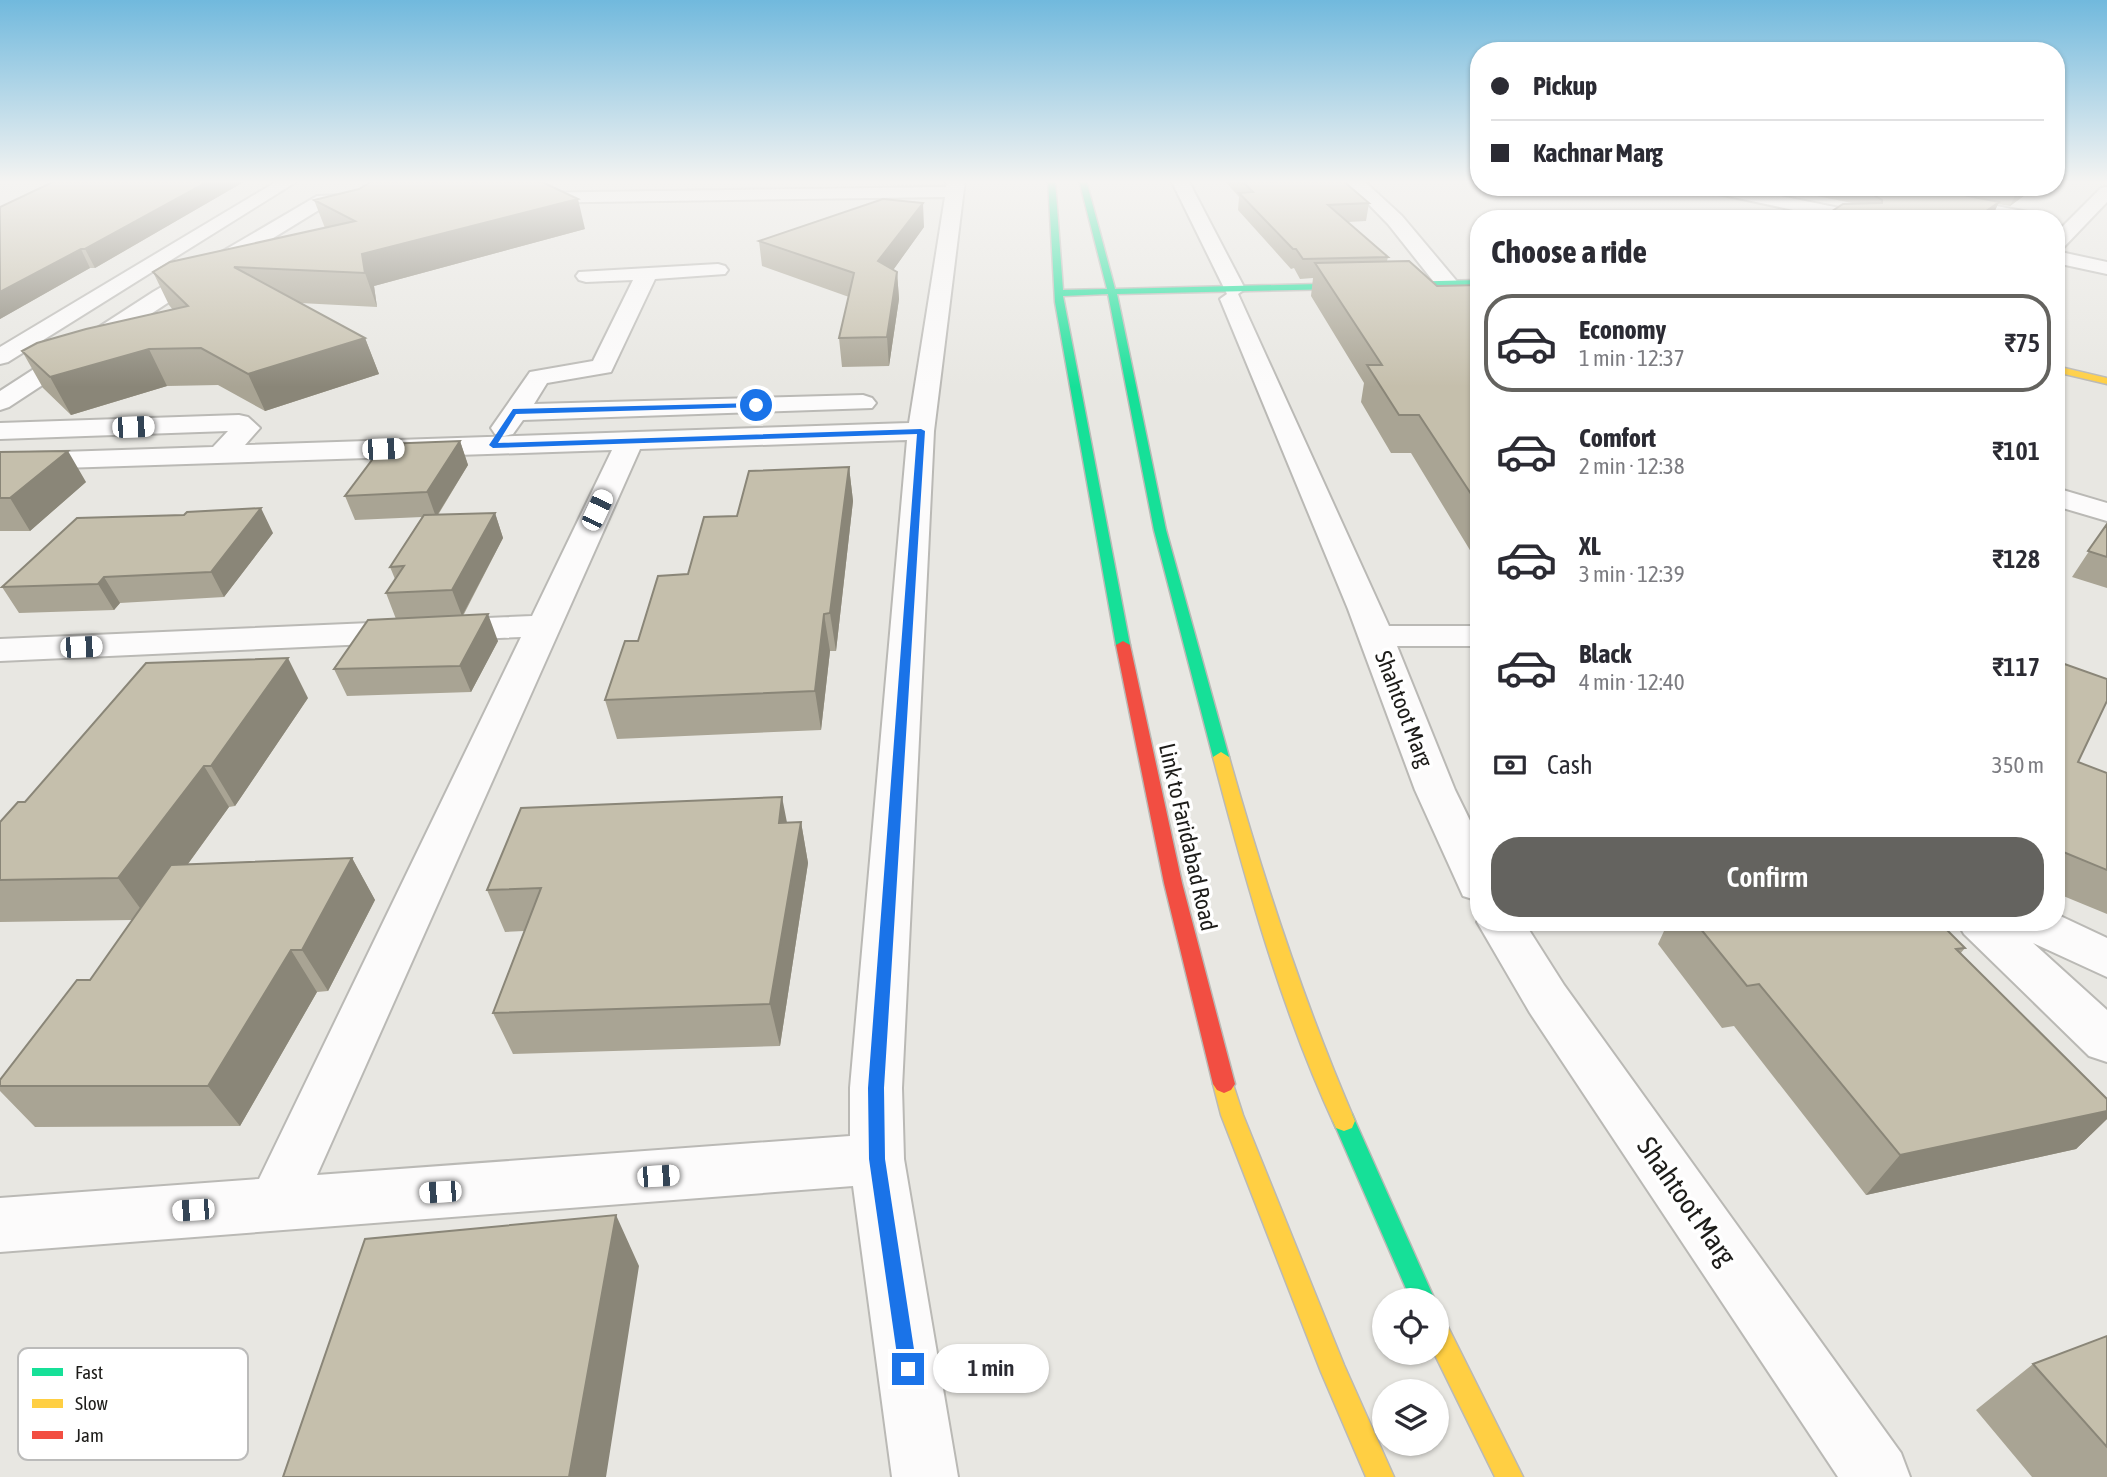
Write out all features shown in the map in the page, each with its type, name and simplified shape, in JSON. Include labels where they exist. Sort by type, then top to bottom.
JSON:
[{"type":"main road","name":"Link to Faridabad Road","points":[[1055,249],[1058,298],[1132,694],[1173,883],[1232,1115],[1334,1372],[1380,1477]]},
{"type":"main road","points":[[1100,249],[1160,530],[1251,870],[1318,1062],[1418,1288]]},
{"type":"main road","points":[[1058,298],[1452,290],[1470,285]]},
{"type":"main road","points":[[1452,290],[1470,294]]},
{"type":"main road","points":[[2065,371],[2107,381]]},
{"type":"main road","points":[[1449,1356],[1510,1477]]},
{"type":"street","points":[[0,357],[179,249]]},
{"type":"street","points":[[0,402],[239,249]]},
{"type":"street","points":[[925,1477],[877,1159],[876,1088],[921,431],[946,249]]},
{"type":"street","points":[[1211,249],[1232,294]]},
{"type":"street","points":[[1419,249],[1452,290]]},
{"type":"street","points":[[2065,259],[2107,268]]},
{"type":"street","points":[[156,263],[217,262]]},
{"type":"street","points":[[586,276],[718,270]]},
{"type":"street","points":[[493,445],[513,411],[539,377],[602,367],[647,273]]},
{"type":"street","name":"Shahtoot Marg","points":[[1232,294],[1370,622],[1435,790],[1470,866]]},
{"type":"street","points":[[28,340],[98,339]]},
{"type":"street","points":[[513,411],[863,403]]},
{"type":"street","points":[[0,431],[239,423],[245,425],[247,428],[243,433],[220,455]]},
{"type":"street","points":[[0,462],[921,431]]},
{"type":"street","points":[[276,1204],[629,441]]},
{"type":"street","points":[[2065,499],[2107,512]]},
{"type":"street","points":[[1370,622],[1470,635]]},
{"type":"street","points":[[0,650],[543,626]]},
{"type":"street","points":[[153,682],[189,643]]},
{"type":"street","name":"Shahtoot Marg","points":[[1505,931],[1547,999],[1877,1477]]},
{"type":"street","points":[[1990,931],[2107,1041]]},
{"type":"street","points":[[2049,931],[2107,959]]},
{"type":"street","points":[[0,1225],[877,1159]]},
{"type":"building","points":[[0,249],[85,249],[81,249],[0,292]]},
{"type":"building","points":[[229,249],[382,249],[362,254],[365,273],[234,267],[365,338],[248,374],[201,348],[149,349],[50,377],[22,351],[37,343],[86,329],[188,306],[153,272],[170,262]]},
{"type":"building","points":[[783,249],[887,249],[878,261],[897,272],[887,337],[839,338],[854,273]]},
{"type":"building","points":[[1293,249],[1379,249],[1388,257],[1303,259],[1296,249]]},
{"type":"building","points":[[1409,261],[1437,286],[1470,285],[1470,492],[1419,415],[1399,415],[1367,365],[1382,365],[1315,263]]},
{"type":"building","points":[[460,441],[427,492],[345,496],[384,444]]},
{"type":"building","points":[[68,451],[10,498],[0,498],[0,452]]},
{"type":"building","points":[[849,467],[830,613],[824,614],[815,691],[605,700],[625,641],[638,641],[658,576],[688,574],[704,517],[737,516],[749,471]]},
{"type":"building","points":[[261,508],[211,572],[104,577],[98,584],[2,587],[77,518],[184,515],[187,512]]},
{"type":"building","points":[[495,513],[452,590],[386,593],[404,566],[390,567],[424,515]]},
{"type":"building","points":[[2107,524],[2107,557],[2088,551]]},
{"type":"building","points":[[488,614],[460,666],[334,669],[368,620]]},
{"type":"building","points":[[288,658],[211,766],[204,766],[118,878],[0,880],[0,822],[18,802],[25,802],[146,663]]},
{"type":"building","points":[[2065,664],[2107,679],[2107,701],[2078,762],[2107,773],[2107,870],[2065,853]]},
{"type":"building","points":[[782,797],[779,823],[801,822],[770,1004],[493,1013],[541,888],[487,890],[521,808]]},
{"type":"building","points":[[352,858],[302,950],[291,950],[208,1086],[0,1086],[0,1080],[77,980],[90,980],[171,865]]},
{"type":"building","points":[[1702,931],[1948,931],[1965,948],[1956,949],[2107,1099],[2107,1111],[1900,1155],[1759,984],[1747,986]]},
{"type":"building","points":[[616,1215],[569,1477],[283,1477],[365,1239]]},
{"type":"building","points":[[2107,1336],[2107,1447],[2033,1364]]},
{"type":"traffic: fast","points":[[1056,249],[1059,302],[1123,645]]},
{"type":"traffic: fast","points":[[1100,249],[1114,301],[1160,530],[1221,757]]},
{"type":"traffic: fast","points":[[1058,293],[1470,283]]},
{"type":"traffic: fast","points":[[1344,1121],[1418,1288]]},
{"type":"traffic: slow","points":[[2065,371],[2107,381]]},
{"type":"traffic: slow","points":[[1221,757],[1275,941],[1307,1032],[1344,1121]]},
{"type":"traffic: slow","points":[[1224,1084],[1232,1115],[1334,1372],[1380,1477]]},
{"type":"traffic: slow","points":[[1449,1356],[1509,1477]]},
{"type":"traffic: jam","points":[[1123,645],[1173,883],[1224,1084]]},
{"type":"route","points":[[756,405],[513,411],[493,445],[921,431],[876,1088],[877,1159],[908,1369]]}]
